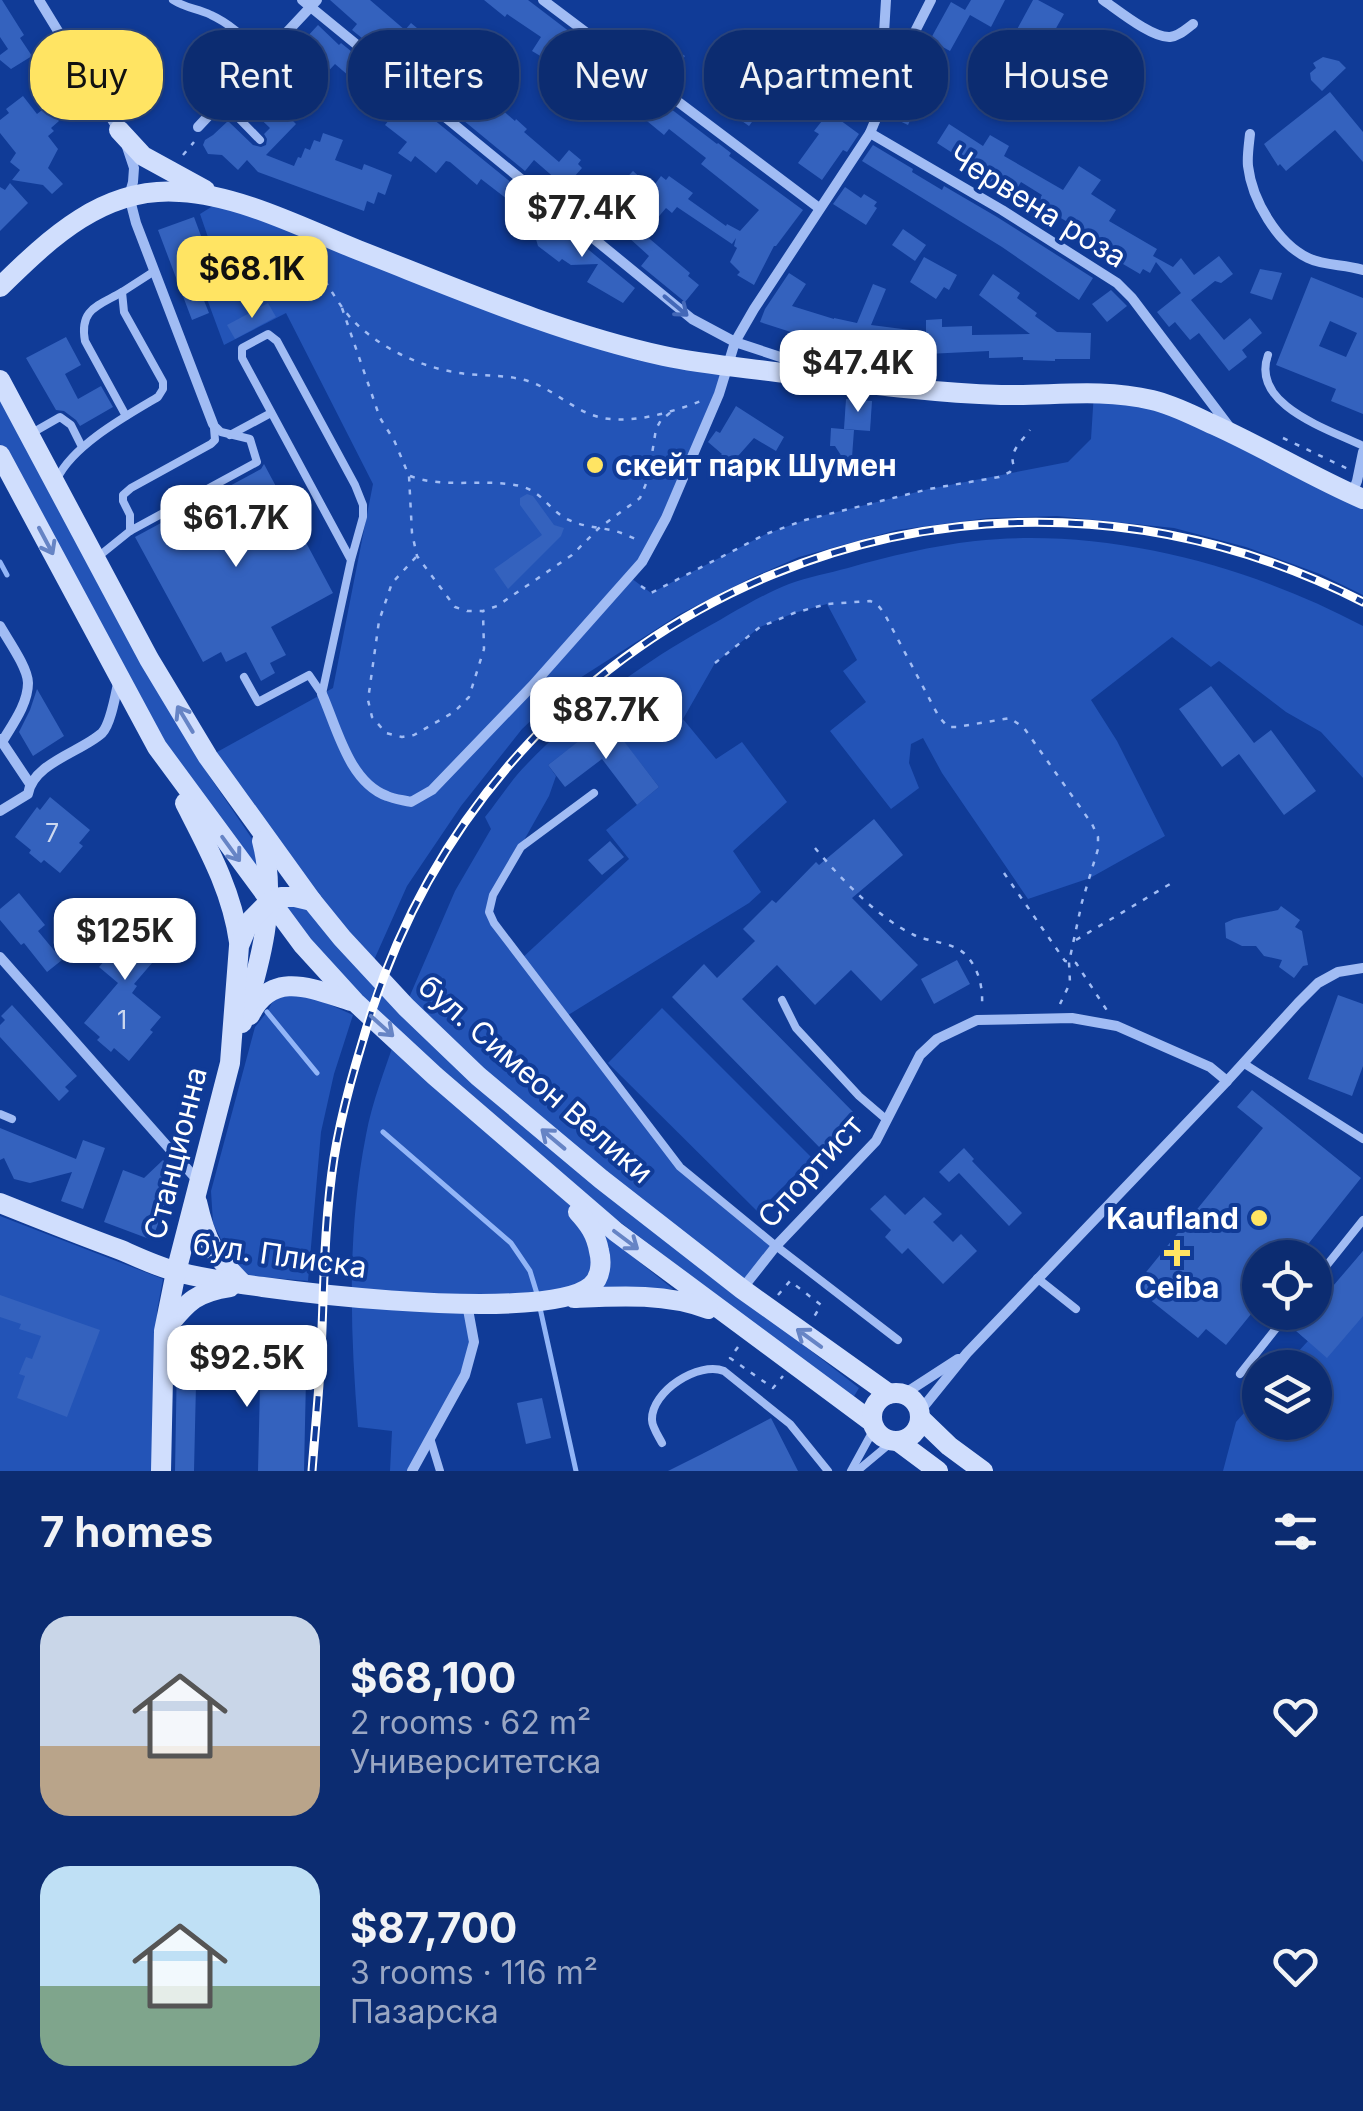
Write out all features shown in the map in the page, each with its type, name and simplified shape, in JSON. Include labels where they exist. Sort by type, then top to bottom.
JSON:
[{"type":"main road","points":[[119,130],[143,156],[224,200]]},
{"type":"main road","points":[[0,288],[42,246],[97,208],[129,196],[180,192],[224,200],[282,219],[531,316],[666,357],[858,382],[1002,395],[1094,392],[1151,400],[1174,406],[1358,489]]},
{"type":"main road","name":"бул. Симеон Велики","points":[[0,380],[149,659],[208,757],[312,901],[406,1007],[478,1076],[601,1180],[742,1290],[896,1394]]},
{"type":"main road","name":"бул. Симеон Велики","points":[[0,455],[157,747],[303,945],[355,1002],[616,1232],[873,1425]]},
{"type":"main road","points":[[157,747],[223,880],[240,946]]},
{"type":"main road","points":[[230,1063],[252,990],[269,902],[268,864],[259,829]]},
{"type":"main road","points":[[269,902],[281,897],[312,901]]},
{"type":"main road","name":"Станционна","points":[[161,1471],[164,1331],[230,1063],[240,946],[249,922],[269,902]]},
{"type":"main road","points":[[230,1063],[252,1009],[278,987],[293,984],[355,1002]]},
{"type":"main road","points":[[508,1139],[589,1223],[596,1239],[600,1272],[592,1285],[566,1298]]},
{"type":"main road","points":[[197,1189],[203,1228],[211,1246],[244,1285]]},
{"type":"main road","name":"бул. Плиска","points":[[0,1204],[176,1272],[244,1285],[467,1304],[504,1305],[566,1298]]},
{"type":"main road","points":[[164,1331],[188,1302],[210,1290],[244,1285]]},
{"type":"main road","points":[[566,1298],[670,1299],[730,1318]]},
{"type":"main road","points":[[938,1471],[879,1435],[873,1425],[874,1408],[883,1397],[896,1394],[916,1404],[920,1415],[949,1446],[983,1471]]},
{"type":"main road","points":[[896,1442],[911,1437],[920,1415]]},
{"type":"street","points":[[39,0],[130,153],[134,182],[129,196],[153,272],[213,424]]},
{"type":"street","points":[[543,0],[819,208]]},
{"type":"street","points":[[884,30],[886,0]]},
{"type":"street","points":[[916,30],[931,0]]},
{"type":"street","points":[[1103,0],[1146,29],[1168,38],[1193,24]]},
{"type":"street","points":[[286,30],[310,2],[692,319],[735,342],[858,382]]},
{"type":"street","points":[[198,127],[204,120]]},
{"type":"street","points":[[322,694],[352,764],[368,785],[386,796],[411,802],[432,790],[630,578],[652,546],[719,394],[735,342],[875,120]]},
{"type":"street","name":"Червена роза","points":[[870,133],[1117,283],[1236,436]]},
{"type":"street","points":[[1250,134],[1248,167],[1257,198],[1272,225],[1310,260],[1348,264],[1363,270]]},
{"type":"street","points":[[1358,489],[1363,449]]},
{"type":"street","points":[[0,626],[28,685],[18,716],[1,741],[30,784]]},
{"type":"street","points":[[0,811],[28,794],[30,784],[57,760],[101,734],[107,726],[119,678]]},
{"type":"street","points":[[0,957],[197,1189]]},
{"type":"street","points":[[0,979],[10,968]]},
{"type":"street","points":[[920,1415],[967,1353],[1318,982],[1338,972],[1363,968]]},
{"type":"street","name":"Спортист","points":[[742,1290],[776,1246],[876,1141],[920,1055],[936,1039],[977,1020],[1072,1018],[1118,1026],[1210,1068],[1227,1081]]},
{"type":"street","points":[[412,1471],[465,1375],[474,1342],[467,1304]]},
{"type":"street","points":[[896,1394],[967,1353]]},
{"type":"lane","points":[[174,0],[186,8],[210,14],[233,30]]},
{"type":"lane","points":[[241,120],[260,140]]},
{"type":"lane","points":[[126,416],[85,341],[83,320],[90,311],[153,272]]},
{"type":"lane","points":[[54,483],[63,466],[82,447],[158,397],[163,389],[124,312],[122,292]]},
{"type":"lane","points":[[322,694],[363,505],[277,341],[268,334],[242,348],[242,358],[351,560]]},
{"type":"lane","points":[[1268,355],[1264,366],[1266,379],[1270,392],[1281,403],[1363,449]]},
{"type":"lane","points":[[230,434],[271,413]]},
{"type":"lane","points":[[29,435],[60,417],[71,425],[82,447]]},
{"type":"lane","points":[[95,559],[130,531],[257,462],[250,439],[221,432],[213,424]]},
{"type":"lane","points":[[130,531],[130,515],[123,495],[211,444],[216,434],[213,424]]},
{"type":"lane","points":[[244,677],[258,702],[310,675],[322,694]]},
{"type":"lane","points":[[594,792],[521,847],[493,895],[489,912],[680,1167],[898,1340]]},
{"type":"lane","points":[[782,1000],[796,1028],[859,1096],[887,1120]]},
{"type":"lane","points":[[1243,1063],[1363,1139]]},
{"type":"lane","points":[[0,1114],[12,1119]]},
{"type":"lane","points":[[1332,1259],[1363,1220]]},
{"type":"lane","points":[[1038,1278],[1076,1309]]},
{"type":"lane","points":[[1240,1374],[1275,1330]]},
{"type":"lane","points":[[662,1443],[652,1422],[656,1402],[665,1390],[704,1368],[715,1367],[724,1370],[790,1424],[828,1471]]},
{"type":"lane","points":[[854,1471],[873,1425]]},
{"type":"lane","points":[[430,1438],[440,1471]]},
{"type":"lane","points":[[854,1471],[896,1442]]},
{"type":"path","points":[[169,170],[202,132],[198,127]]},
{"type":"path","points":[[305,250],[342,308],[362,329],[388,347],[446,371],[510,376],[532,382],[590,416],[612,420],[675,409],[719,394]]},
{"type":"path","points":[[342,308],[380,418],[409,476],[417,556],[455,607],[466,611],[497,606],[572,555],[599,528],[640,498],[648,479],[656,429],[675,409]]},
{"type":"path","points":[[630,578],[651,594],[731,551],[792,525],[1010,472],[1014,466],[1013,453],[1030,430]]},
{"type":"path","points":[[1284,438],[1358,489]]},
{"type":"path","points":[[409,476],[425,482],[523,486],[538,492],[561,516],[577,524],[613,530],[652,546]]},
{"type":"path","points":[[417,556],[392,583],[380,621],[368,700],[372,718],[386,733],[402,738],[414,735],[454,712],[469,697],[484,648],[484,611]]},
{"type":"path","points":[[715,663],[760,627],[794,613],[826,604],[870,601],[877,604],[944,723],[957,728],[1010,718],[1024,728],[1098,838],[1069,962],[1070,983],[1052,1019]]},
{"type":"path","points":[[815,848],[891,922],[966,955],[982,990],[977,1020]]},
{"type":"path","points":[[1004,873],[1065,961],[1076,963],[1118,1026]]},
{"type":"path","points":[[1075,940],[1170,884]]},
{"type":"path","points":[[790,1281],[822,1305]]},
{"type":"path","points":[[730,1358],[773,1388]]},
{"type":"shaded area","points":[[224,199],[531,315],[728,366],[666,518],[631,578],[651,593],[766,534],[805,520],[929,489],[1068,462],[1091,439],[1094,392],[1151,400],[1363,499],[1363,595],[1320,574],[1246,547],[1174,528],[1057,516],[988,518],[897,530],[799,557],[680,614],[569,685],[522,729],[461,806],[407,886],[370,969],[405,1007],[455,891],[491,829],[485,817],[527,764],[606,693],[650,662],[754,601],[811,577],[959,543],[1025,538],[1075,540],[1175,555],[1224,569],[1319,604],[1363,626],[1363,778],[1321,732],[1286,712],[1219,661],[1211,667],[1172,637],[1091,700],[1117,741],[1165,836],[1090,878],[1028,899],[942,773],[923,738],[911,744],[909,763],[919,788],[891,809],[830,731],[866,702],[843,671],[857,660],[827,604],[760,627],[715,663],[683,719],[716,759],[742,742],[787,802],[733,851],[761,892],[565,1017],[680,1167],[776,1246],[742,1289],[624,1206],[859,1388],[853,1398],[612,1216],[361,999],[280,906],[311,905],[208,757],[333,688],[373,484],[286,313],[224,345],[200,280],[220,272],[200,214]],"holes":[[[607,720],[659,787],[606,830],[629,859],[521,959],[489,912],[493,895],[549,796],[556,776],[548,765]]]},
{"type":"shaded area","points":[[0,394],[144,668],[259,849],[261,879],[163,746],[132,693],[0,444]]},
{"type":"shaded area","points":[[304,993],[353,1015],[321,1132],[308,1281],[250,1276],[231,1260],[213,1223],[211,1191],[255,1027],[274,999]]},
{"type":"shaded area","points":[[662,1008],[812,1158],[758,1212],[608,1063]]},
{"type":"shaded area","points":[[395,1039],[589,1223],[592,1285],[468,1304],[474,1342],[465,1375],[412,1471],[390,1471],[392,1431],[358,1427],[353,1354],[353,1244],[360,1171],[372,1110]]},
{"type":"shaded area","points":[[0,1216],[163,1279],[157,1311],[153,1471],[0,1471]]},
{"type":"shaded area","points":[[602,1232],[673,1289],[595,1289]]},
{"type":"shaded area","points":[[1363,1251],[1363,1471],[1223,1471],[1236,1422],[1242,1415],[1242,1440],[1332,1440],[1332,1350],[1300,1350],[1308,1341],[1295,1330],[1332,1330],[1332,1290]]},
{"type":"building","points":[[2,0],[24,35],[20,38],[30,57],[11,69],[0,60],[8,49],[0,37]]},
{"type":"building","points":[[330,0],[370,0],[405,30],[352,30],[357,24]]},
{"type":"building","points":[[484,0],[528,0],[567,30],[539,30],[539,36],[507,14],[505,17]]},
{"type":"building","points":[[971,0],[1005,0],[991,27],[970,15],[950,51],[948,30],[936,30],[951,2],[965,10]]},
{"type":"building","points":[[1033,0],[1064,14],[1055,30],[1017,30]]},
{"type":"building","points":[[328,35],[348,49],[348,75],[335,64],[328,72]]},
{"type":"building","points":[[1323,57],[1339,61],[1346,68],[1322,91],[1311,80],[1310,73],[1316,68],[1313,63]]},
{"type":"building","points":[[1330,92],[1363,132],[1363,162],[1335,130],[1286,171],[1278,166],[1264,144]]},
{"type":"building","points":[[23,96],[30,105],[30,120],[59,121],[48,136],[58,149],[48,168],[63,184],[52,194],[43,185],[12,180],[20,170],[10,162],[16,153],[0,133],[0,120],[9,113],[6,109]]},
{"type":"building","points":[[684,119],[803,210],[774,246],[754,285],[737,275],[740,272],[730,262],[737,248],[736,238],[732,244],[677,207],[672,213],[666,208],[644,234],[699,285],[685,302],[641,266],[649,256],[595,207],[633,171],[652,188],[661,176],[666,180],[669,176],[693,193],[688,199],[726,226],[740,231],[759,210],[701,164],[706,158],[669,129],[664,135],[646,120]]},
{"type":"building","points":[[262,120],[292,120],[296,124],[266,155],[294,166],[305,148],[310,150],[314,140],[320,142],[323,133],[343,140],[335,160],[362,170],[364,164],[392,175],[385,195],[378,192],[374,204],[367,201],[364,211],[258,172],[247,160],[238,170],[222,155],[208,154],[203,145],[228,121],[253,145],[261,147],[266,145],[264,134],[270,128]]},
{"type":"building","points":[[389,120],[434,120],[524,193],[518,202],[510,196],[507,199],[481,179],[477,185],[450,162],[446,161],[436,173],[415,156],[411,162],[398,153],[407,142],[385,125]]},
{"type":"building","points":[[463,120],[517,120],[527,129],[524,132],[559,162],[569,150],[581,160],[578,164],[582,168],[565,187],[534,160],[525,171]]},
{"type":"building","points":[[823,120],[840,120],[859,134],[822,180],[798,163],[819,134],[814,131]]},
{"type":"building","points":[[949,124],[983,146],[990,135],[1009,146],[1004,156],[1063,190],[1079,166],[1101,180],[1091,194],[1116,210],[1109,221],[1157,249],[1153,256],[1173,267],[1181,258],[1194,275],[1219,256],[1233,274],[1221,283],[1215,281],[1191,300],[1224,340],[1250,318],[1262,333],[1242,350],[1247,357],[1229,371],[1199,333],[1190,340],[1175,322],[1169,327],[1157,312],[1181,293],[1156,262],[1150,273],[1143,269],[1140,274],[1106,254],[1110,247],[1037,204],[1042,195],[1021,182],[1013,195],[969,169],[971,165],[937,143]]},
{"type":"building","points":[[873,145],[1093,278],[1079,300],[1002,247],[862,161]]},
{"type":"building","points":[[10,183],[28,203],[0,231],[0,187],[5,190]]},
{"type":"building","points":[[845,187],[861,198],[864,194],[877,202],[866,225],[833,204]]},
{"type":"building","points":[[194,217],[214,271],[195,278],[209,313],[192,320],[158,230]]},
{"type":"building","points":[[550,218],[635,288],[623,303],[587,282],[598,264],[571,265],[562,259],[559,262],[538,246],[535,236]]},
{"type":"building","points":[[903,229],[926,245],[915,261],[892,245]]},
{"type":"building","points":[[924,257],[957,275],[949,290],[944,287],[936,299],[910,282]]},
{"type":"building","points":[[1260,269],[1282,273],[1272,300],[1250,293]]},
{"type":"building","points":[[789,273],[806,284],[792,306],[834,319],[857,323],[873,284],[886,289],[871,325],[926,332],[926,320],[942,319],[942,327],[972,326],[972,335],[1030,334],[979,295],[993,274],[1020,293],[1017,298],[1057,332],[1091,333],[1090,359],[989,358],[989,351],[927,354],[927,346],[906,344],[904,358],[824,350],[825,343],[760,322]]},
{"type":"building","points":[[1311,277],[1363,298],[1363,414],[1331,401],[1336,389],[1276,365]],"holes":[[[1330,321],[1357,333],[1346,357],[1319,346]]]},
{"type":"building","points":[[1111,290],[1127,306],[1107,322],[1092,304]]},
{"type":"building","points":[[268,303],[276,317],[235,339],[227,325]]},
{"type":"building","points":[[66,337],[81,365],[65,374],[78,399],[101,386],[113,407],[80,426],[64,411],[56,410],[26,358]]},
{"type":"building","points":[[846,399],[872,401],[870,431],[844,429]]},
{"type":"building","points":[[736,406],[784,437],[776,451],[754,438],[732,468],[708,442],[716,431],[720,433]]},
{"type":"building","points":[[831,428],[854,430],[851,471],[835,446],[830,446]]},
{"type":"building","points":[[264,464],[333,593],[271,627],[286,655],[270,663],[275,673],[261,681],[246,652],[226,662],[221,652],[203,662],[135,537]]},
{"type":"building","points":[[533,496],[554,525],[564,528],[561,536],[508,589],[494,569],[542,535],[520,505],[520,498]]},
{"type":"building","points":[[1211,686],[1254,743],[1271,730],[1316,791],[1284,815],[1239,754],[1222,767],[1179,709]]},
{"type":"building","points":[[37,689],[64,736],[33,756],[19,732]]},
{"type":"building","points":[[607,719],[659,787],[637,805],[602,759],[565,787],[548,765]]},
{"type":"building","points":[[50,797],[90,830],[79,843],[83,846],[60,873],[44,860],[41,863],[15,837],[37,807],[40,810]]},
{"type":"building","points":[[874,819],[903,855],[852,898],[918,965],[881,1001],[851,970],[815,1005],[777,965],[742,999],[859,1118],[825,1153],[672,997],[704,964],[717,978],[755,941],[743,929],[772,900],[776,903],[816,862],[819,865]]},
{"type":"building","points":[[610,841],[624,857],[602,875],[588,860]]},
{"type":"building","points":[[19,893],[45,925],[38,931],[62,960],[47,972],[0,920],[0,909]]},
{"type":"building","points":[[125,905],[165,940],[160,946],[164,949],[134,984],[137,986],[132,993],[161,1017],[129,1061],[114,1048],[111,1052],[84,1023],[118,983],[99,967],[106,959],[90,946]]},
{"type":"building","points":[[1281,906],[1300,920],[1295,927],[1302,931],[1308,965],[1294,978],[1279,967],[1282,960],[1264,956],[1256,946],[1242,946],[1226,938],[1225,923]]},
{"type":"building","points":[[957,960],[970,984],[934,1004],[921,979]]},
{"type":"building","points":[[1338,995],[1363,1004],[1363,1066],[1352,1096],[1308,1079]]},
{"type":"building","points":[[12,1005],[77,1076],[65,1087],[69,1091],[59,1101],[0,1037],[0,1025],[5,1020],[1,1016]]},
{"type":"building","name":"Kaufland","points":[[1252,1090],[1361,1178],[1311,1240],[1242,1240],[1242,1325],[1226,1345],[1206,1329],[1198,1338],[1134,1287],[1263,1128],[1237,1107]]},
{"type":"building","points":[[0,1128],[76,1159],[83,1140],[105,1148],[83,1209],[61,1201],[72,1172],[30,1183],[14,1179],[4,1158],[0,1160]]},
{"type":"building","points":[[964,1148],[1022,1213],[1009,1226],[959,1173],[949,1182],[939,1172]]},
{"type":"building","points":[[163,1160],[176,1175],[152,1240],[104,1222],[123,1170],[144,1178]]},
{"type":"building","points":[[885,1195],[905,1215],[924,1197],[942,1214],[933,1222],[953,1242],[961,1234],[977,1251],[943,1284],[908,1248],[902,1254],[885,1237],[891,1230],[870,1209]]},
{"type":"building","points":[[1363,1251],[1363,1316],[1332,1352],[1318,1350],[1295,1330],[1332,1330],[1332,1287]]},
{"type":"building","points":[[0,1295],[100,1330],[67,1417],[17,1398],[25,1376],[19,1374],[26,1357],[32,1359],[41,1336],[0,1317]]},
{"type":"building","points":[[177,1359],[285,1363],[285,1378],[306,1378],[304,1471],[258,1471],[260,1386],[196,1384],[194,1471],[175,1471]]},
{"type":"building","points":[[542,1398],[551,1438],[526,1444],[517,1403]]},
{"type":"building","points":[[771,1418],[798,1471],[668,1471],[702,1454]]},
{"type":"waterway","points":[[0,562],[7,575]]},
{"type":"waterway","points":[[267,1012],[317,1073]]},
{"type":"waterway","points":[[383,1132],[511,1243],[530,1271],[538,1297]]},
{"type":"waterway","points":[[540,1308],[576,1471]]},
{"type":"railway","points":[[312,1471],[331,1182],[337,1139],[372,1010],[438,865],[530,742],[643,645],[772,575],[914,533],[1062,523],[1214,545],[1363,602]]},
{"type":"place","name":"скейт парк Шумен","points":[[595,465]]},
{"type":"place","name":"Kaufland","points":[[1259,1218]]},
{"type":"place","name":"Ceiba","points":[[1177,1253]]}]
